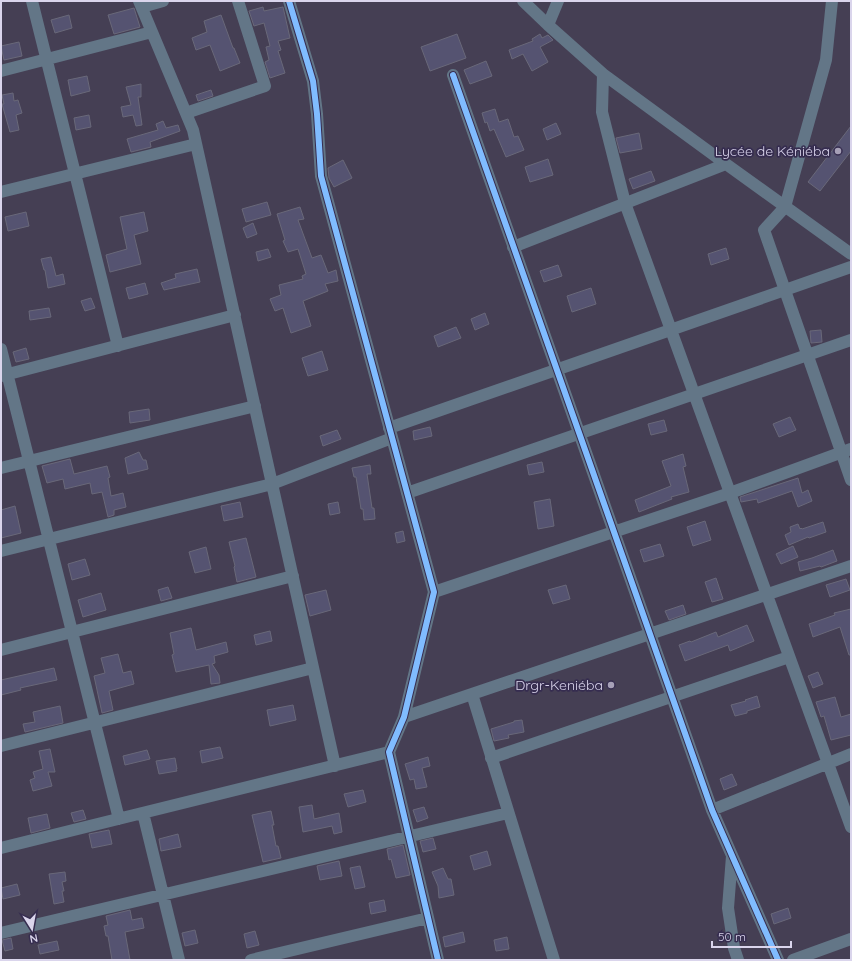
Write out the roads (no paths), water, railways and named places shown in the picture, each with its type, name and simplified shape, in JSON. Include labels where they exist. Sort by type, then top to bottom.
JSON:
[{"type":"street","points":[[32,1],[118,346]]},
{"type":"street","points":[[162,1],[141,4],[193,130],[335,766]]},
{"type":"street","points":[[186,113],[264,86],[238,1]]},
{"type":"street","points":[[289,1],[314,81],[318,114],[320,176],[434,592],[404,717],[389,752],[438,960]]},
{"type":"street","points":[[523,1],[603,74],[851,254]]},
{"type":"street","points":[[548,25],[558,1]]},
{"type":"street","points":[[832,1],[826,60],[785,207],[764,230],[808,355],[846,451],[851,480]]},
{"type":"street","points":[[1,71],[152,32]]},
{"type":"street","points":[[603,74],[602,112],[625,203],[851,827]]},
{"type":"street","points":[[453,75],[712,810],[778,960]]},
{"type":"street","points":[[1,192],[196,144]]},
{"type":"street","points":[[514,247],[726,164]]},
{"type":"street","points":[[1,551],[272,484],[391,433],[557,370],[851,267]]},
{"type":"street","points":[[4,376],[234,315]]},
{"type":"street","points":[[407,493],[851,340]]},
{"type":"street","points":[[1,349],[4,376],[29,461],[119,819]]},
{"type":"street","points":[[1,468],[255,406]]},
{"type":"street","points":[[434,592],[730,494],[846,451]]},
{"type":"street","points":[[404,717],[851,566]]},
{"type":"street","points":[[1,650],[293,576]]},
{"type":"street","points":[[491,758],[789,657]]},
{"type":"street","points":[[1,746],[314,668]]},
{"type":"street","points":[[472,694],[554,960]]},
{"type":"street","points":[[1,848],[389,752]]},
{"type":"street","points":[[712,810],[851,754]]},
{"type":"street","points":[[1,933],[508,812]]},
{"type":"street","points":[[144,813],[179,960]]},
{"type":"street","points":[[732,855],[728,908],[734,948],[738,960]]},
{"type":"street","points":[[251,960],[428,918]]},
{"type":"street","points":[[793,960],[851,939]]},
{"type":"place","name":"Lycée de Kéniéba","points":[[838,151]]},
{"type":"place","name":"Drgr-Keniéba","points":[[611,685]]}]
